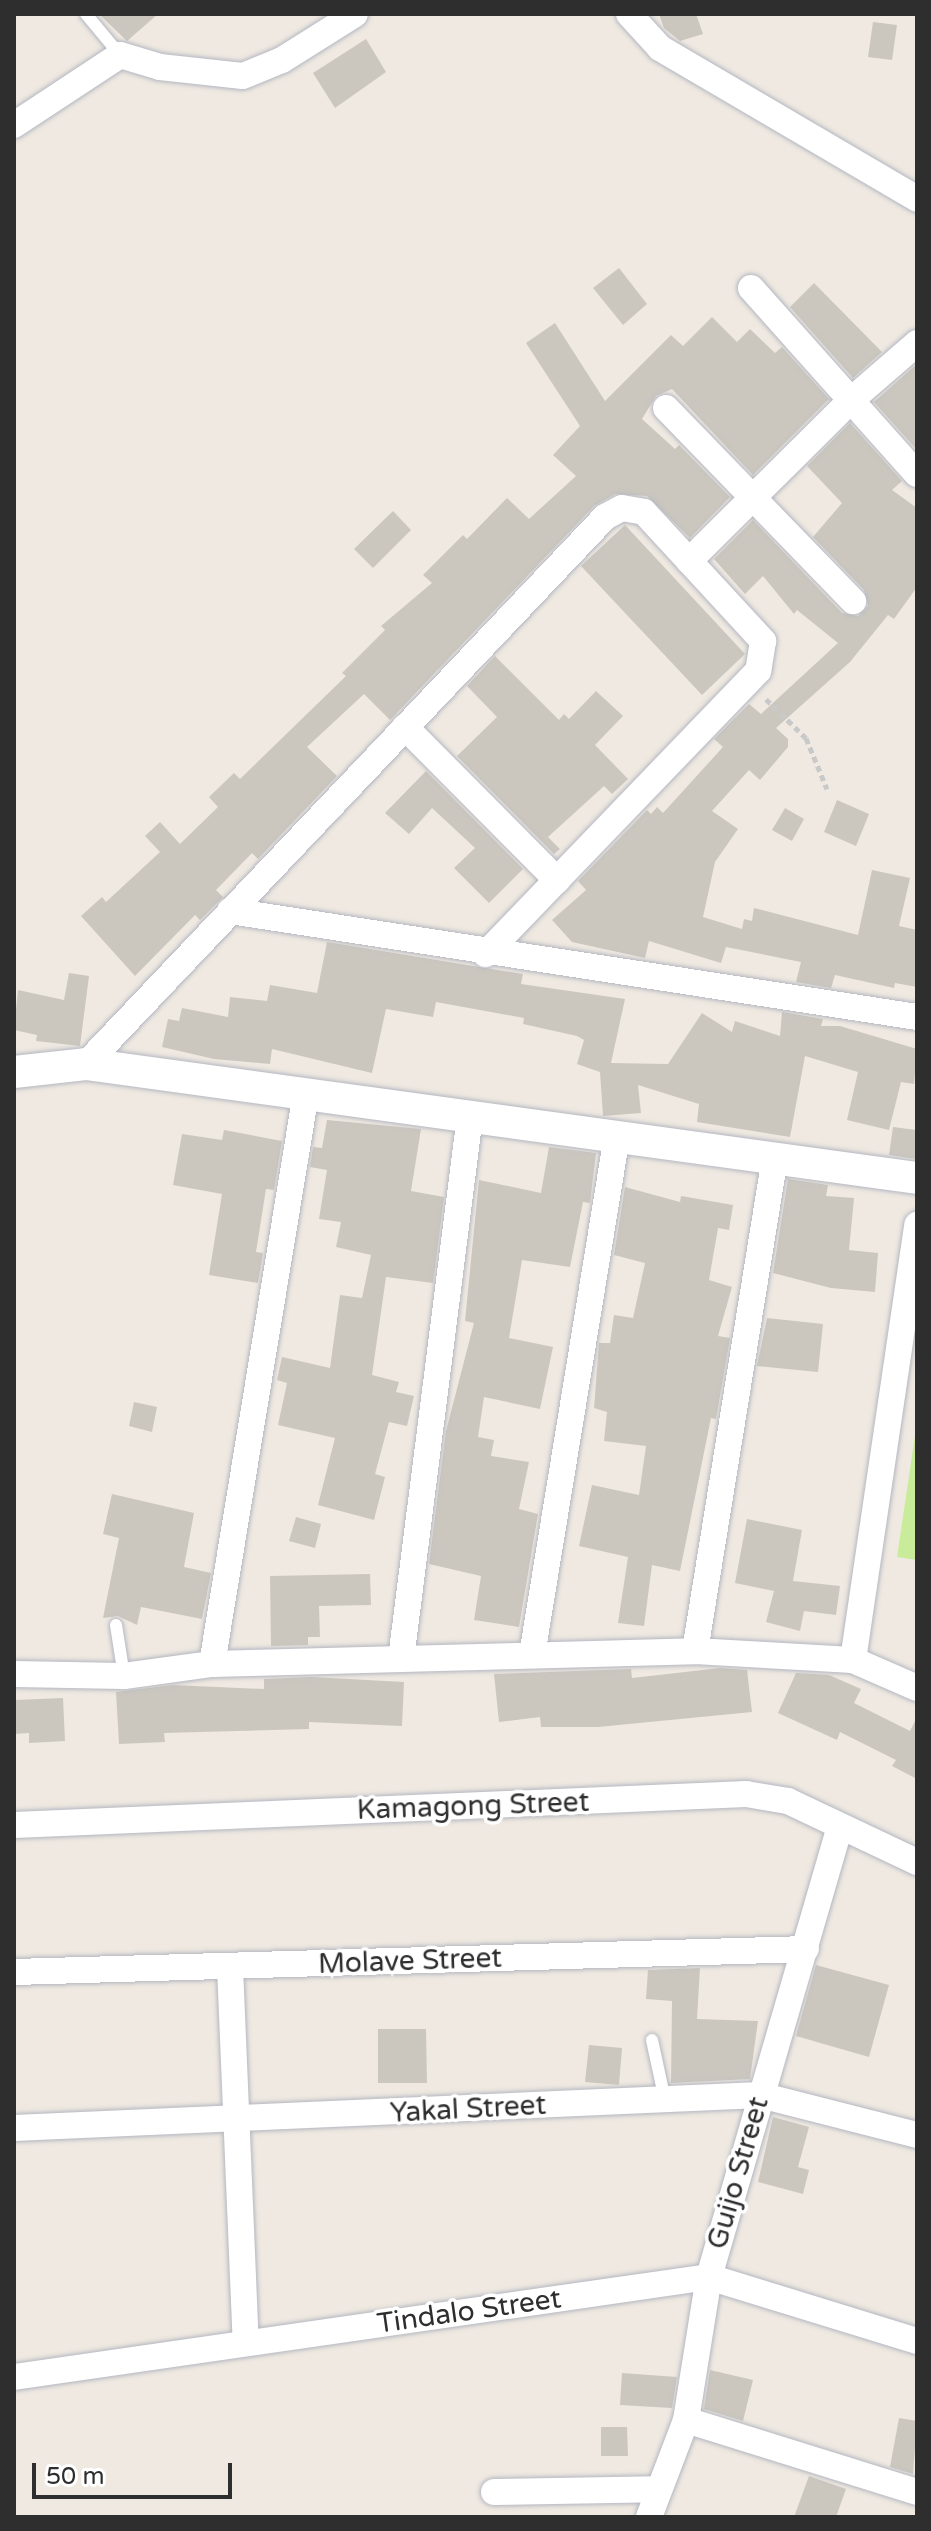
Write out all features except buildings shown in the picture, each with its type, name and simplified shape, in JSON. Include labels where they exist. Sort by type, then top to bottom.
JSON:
[{"type":"street","points":[[14,125],[120,55],[160,67],[243,76],[282,60],[355,14]]},
{"type":"street","points":[[629,14],[660,48],[917,199]]},
{"type":"street","points":[[751,288],[849,402],[917,474]]},
{"type":"street","points":[[689,561],[753,503],[849,402],[917,343]]},
{"type":"street","points":[[666,408],[753,503],[853,601]]},
{"type":"street","points":[[86,1064],[605,517],[622,508],[644,512],[763,641],[758,671],[486,954]]},
{"type":"street","points":[[405,727],[557,880]]},
{"type":"street","points":[[230,911],[486,954],[917,1017]]},
{"type":"street","points":[[14,1072],[86,1064],[917,1178]]},
{"type":"street","points":[[212,1664],[306,1093]]},
{"type":"street","points":[[401,1659],[470,1116]]},
{"type":"street","points":[[532,1655],[617,1136]]},
{"type":"street","points":[[695,1651],[775,1158]]},
{"type":"street","points":[[853,1660],[917,1225]]},
{"type":"street","points":[[14,1674],[124,1676],[212,1664],[695,1651],[853,1660],[917,1688]]},
{"type":"street","name":"Kamagong Street","points":[[14,1825],[746,1794],[788,1801],[839,1829],[917,1862]]},
{"type":"street","name":"Guijo Street","points":[[656,2509],[686,2420],[709,2277],[839,1829]]},
{"type":"street","name":"Molave Street","points":[[14,1972],[806,1949]]},
{"type":"street","points":[[230,1967],[246,2342]]},
{"type":"street","name":"Yakal Street","points":[[14,2128],[760,2095],[917,2135]]},
{"type":"street","name":"Tindalo Street","points":[[14,2377],[709,2277],[917,2341]]},
{"type":"street","points":[[686,2420],[917,2492]]},
{"type":"street","points":[[494,2492],[656,2509]]},
{"type":"lane","points":[[86,14],[120,55]]},
{"type":"lane","points":[[116,1625],[124,1676]]},
{"type":"lane","points":[[652,2040],[665,2100]]},
{"type":"path","points":[[748,681],[806,738],[827,789]]},
{"type":"green space","points":[[917,1429],[917,1560],[897,1557]]}]
